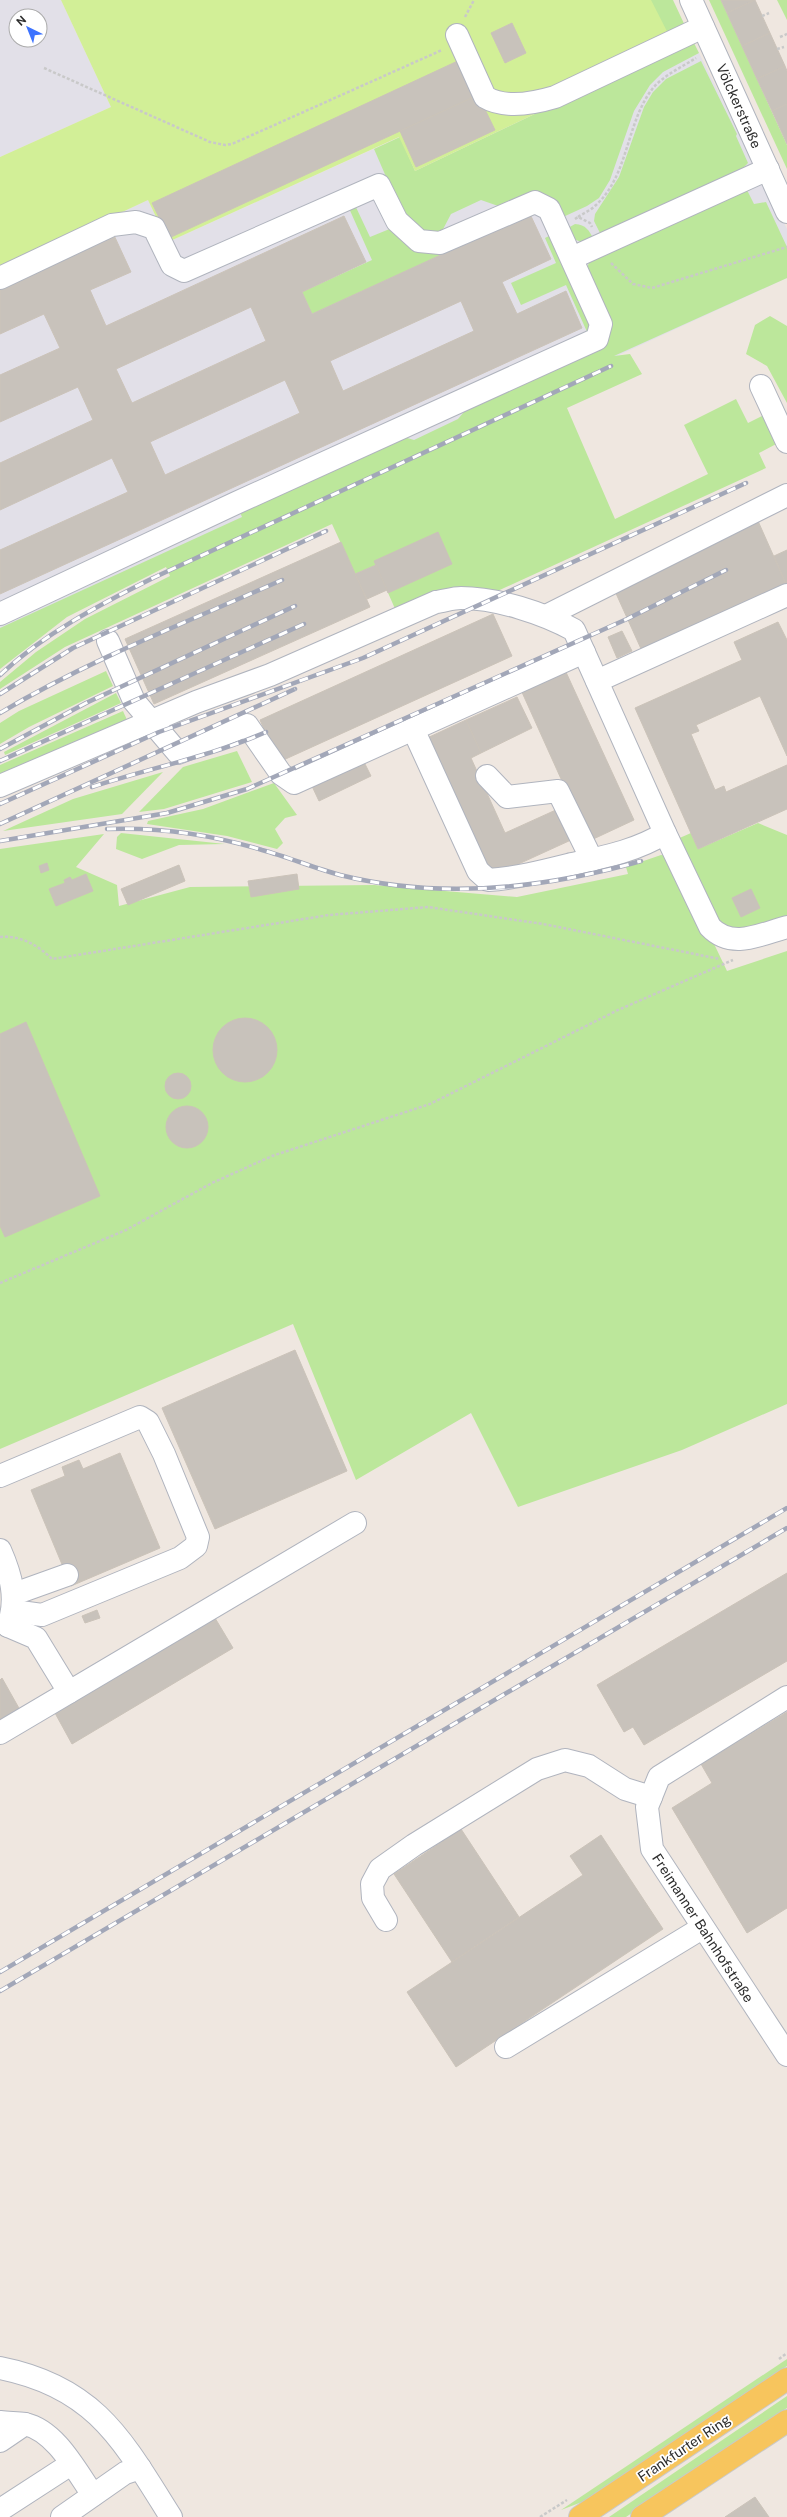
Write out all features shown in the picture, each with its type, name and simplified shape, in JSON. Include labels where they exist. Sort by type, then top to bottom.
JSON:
[{"type":"main road","name":"Frankfurter Ring","points":[[580,2517],[787,2379]]},
{"type":"main road","points":[[651,2514],[787,2421]]},
{"type":"street","name":"Völckerstraße","points":[[691,0],[787,212]]},
{"type":"street","points":[[456,35],[485,96],[498,102],[536,102],[555,97],[703,27]]},
{"type":"street","points":[[572,258],[768,169]]},
{"type":"street","points":[[0,278],[112,225],[136,222],[154,228],[172,265],[184,271],[379,185],[396,221],[419,241],[440,243],[535,202],[549,209],[601,324],[597,339],[122,548],[0,614]]},
{"type":"street","points":[[761,386],[787,442]]},
{"type":"street","points":[[548,615],[787,495]]},
{"type":"street","points":[[597,681],[787,595]]},
{"type":"street","points":[[0,786],[196,702],[270,675],[436,602],[461,598],[488,601],[548,615],[574,630],[665,833],[710,927],[718,936],[730,940],[742,940],[787,927]]},
{"type":"street","points":[[108,641],[134,701],[178,753],[247,725],[281,774],[294,783],[584,652]]},
{"type":"street","points":[[413,728],[478,871],[488,880],[514,878],[622,853],[652,841],[665,833]]},
{"type":"street","points":[[487,776],[507,797],[558,791],[592,860]]},
{"type":"street","points":[[0,1476],[140,1417],[148,1422],[164,1454],[198,1537],[196,1546],[180,1558],[42,1615],[9,1617]]},
{"type":"street","points":[[0,1733],[355,1523]]},
{"type":"street","points":[[0,1550],[11,1579],[9,1617]]},
{"type":"street","points":[[9,1617],[67,1575]]},
{"type":"street","points":[[9,1617],[36,1638],[69,1692]]},
{"type":"street","name":"Freimanner Bahnhofstraße","points":[[787,1697],[659,1777],[646,1807],[652,1849],[702,1928],[787,2055]]},
{"type":"street","points":[[386,1920],[373,1898],[372,1884],[380,1869],[414,1845],[537,1769],[564,1760],[589,1766],[625,1790],[651,1797]]},
{"type":"street","points":[[506,2047],[702,1928]]},
{"type":"street","points":[[0,2368],[36,2376],[76,2396],[111,2426],[171,2517]]},
{"type":"street","points":[[0,2422],[25,2424],[46,2435],[71,2464],[93,2495]]},
{"type":"street","points":[[0,2441],[25,2424]]},
{"type":"street","points":[[0,2510],[71,2464]]},
{"type":"street","points":[[62,2517],[125,2473],[140,2468]]},
{"type":"path","points":[[44,68],[210,142],[225,145],[232,144],[444,50],[456,35],[474,0]]},
{"type":"path","points":[[762,16],[769,14]]},
{"type":"path","points":[[780,37],[787,34]]},
{"type":"path","points":[[777,50],[784,47]]},
{"type":"path","points":[[558,226],[578,217],[596,205],[614,180],[640,108],[654,87],[664,77],[702,54]]},
{"type":"path","points":[[578,217],[590,223],[612,267],[633,284],[652,288],[787,247]]},
{"type":"path","points":[[0,937],[11,936],[41,947],[52,959],[329,915],[428,907],[543,924],[729,961]]},
{"type":"path","points":[[0,1283],[126,1230],[212,1183],[272,1156],[430,1104],[618,1010],[736,959]]},
{"type":"shaded area","points":[[0,0],[61,0],[111,107],[0,157]]},
{"type":"shaded area","points":[[692,39],[787,229],[787,278],[0,639],[0,269],[148,200],[168,242],[400,137],[415,171]]},
{"type":"green space","points":[[61,0],[651,0],[675,47],[415,171],[399,137],[168,242],[148,200],[0,269],[0,157],[111,107]]},
{"type":"green space","points":[[633,0],[673,0],[687,30],[654,46]]},
{"type":"green space","points":[[709,0],[721,0],[787,145],[787,169]]},
{"type":"green space","points":[[777,0],[787,0],[787,20]]},
{"type":"green space","points":[[692,39],[699,53],[663,72],[650,85],[634,111],[610,180],[599,198],[587,206],[563,217],[501,207],[481,200],[451,214],[440,235],[428,235],[400,209],[374,149],[400,137],[415,171]]},
{"type":"green space","points":[[701,61],[737,134],[736,136],[748,163],[738,173],[601,235],[594,221],[595,214],[619,177],[644,107],[653,92],[666,79]]},
{"type":"green space","points":[[746,188],[754,204],[766,202],[787,247],[787,278],[614,356],[630,354],[642,374],[567,408],[615,519],[708,474],[684,425],[736,399],[748,423],[766,414],[780,442],[759,453],[766,468],[491,594],[396,611],[376,565],[355,574],[332,524],[65,647],[0,689],[0,682],[36,652],[85,619],[170,576],[166,567],[67,617],[0,669],[0,628],[242,517],[239,510],[397,435],[414,440],[458,419],[469,406],[599,350],[586,272],[590,259]]},
{"type":"green space","points":[[354,203],[370,237],[392,228],[409,245],[425,253],[434,253],[456,245],[457,248],[312,314],[302,292],[372,260],[348,206]]},
{"type":"green space","points":[[575,224],[587,229],[594,240],[583,243],[572,238],[568,228]]},
{"type":"green space","points":[[553,234],[593,318],[588,334],[566,285],[521,305],[511,283],[556,263],[545,238]]},
{"type":"green space","points":[[770,316],[787,326],[787,403],[767,366],[746,354],[755,325]]},
{"type":"green space","points":[[106,671],[113,686],[29,727],[0,744],[0,723],[19,711]]},
{"type":"green space","points":[[116,693],[121,703],[5,755],[4,752]]},
{"type":"green space","points":[[123,711],[127,720],[0,777],[0,765]]},
{"type":"green space","points":[[237,751],[252,782],[164,809],[139,812],[183,767]]},
{"type":"green space","points":[[163,772],[122,814],[3,831],[73,799]]},
{"type":"green space","points":[[274,783],[297,815],[285,818],[275,829],[283,843],[277,849],[227,836],[147,824],[148,821],[203,809]]},
{"type":"green space","points":[[758,823],[787,835],[787,923],[722,931],[675,840],[691,833],[698,849]]},
{"type":"green space","points":[[121,833],[225,844],[179,845],[142,859],[116,849],[117,837]]},
{"type":"green space","points":[[104,834],[76,867],[117,885],[119,906],[190,887],[374,885],[517,897],[628,874],[626,867],[661,855],[672,856],[727,971],[787,951],[787,1404],[682,1450],[518,1507],[471,1413],[356,1480],[293,1324],[0,1449],[0,849]]},
{"type":"green space","points":[[787,2359],[787,2366],[582,2502],[561,2510]]},
{"type":"green space","points":[[787,2396],[787,2408],[626,2517],[609,2517]]},
{"type":"building","points":[[721,0],[755,0],[727,13]]},
{"type":"building","points":[[755,0],[770,33],[742,46],[727,13]]},
{"type":"building","points":[[512,23],[526,53],[505,63],[491,33]]},
{"type":"building","points":[[770,33],[785,66],[757,79],[742,46]]},
{"type":"building","points":[[462,59],[478,95],[169,238],[152,203]]},
{"type":"building","points":[[785,66],[787,71],[787,104],[772,111],[757,79]]},
{"type":"building","points":[[478,95],[495,130],[416,167],[400,131]]},
{"type":"building","points":[[787,104],[787,144],[772,111]]},
{"type":"building","points":[[530,214],[551,259],[502,282],[517,314],[566,291],[582,328],[0,594],[0,550],[128,492],[112,458],[0,510],[0,463],[93,420],[78,387],[0,422],[0,375],[60,348],[44,314],[0,334],[0,284],[113,233],[131,272],[90,290],[106,326],[344,216],[366,262],[302,292],[312,314]],"holes":[[[461,301],[474,331],[343,391],[330,361]],[[251,307],[266,341],[132,403],[116,369]],[[285,380],[300,413],[165,475],[150,442]]]},
{"type":"building","points":[[758,521],[786,584],[642,651],[614,589]]},
{"type":"building","points":[[438,532],[452,564],[388,593],[374,561]]},
{"type":"building","points":[[341,542],[370,607],[154,704],[125,639]]},
{"type":"building","points":[[787,550],[787,583],[786,584],[774,556]]},
{"type":"building","points":[[376,565],[387,590],[367,599],[355,574]]},
{"type":"building","points":[[493,614],[512,656],[279,762],[260,720]]},
{"type":"building","points":[[778,622],[787,640],[787,756],[760,696],[696,725],[699,731],[691,734],[715,790],[724,786],[726,792],[787,765],[787,809],[698,849],[635,708],[742,660],[734,642]]},
{"type":"building","points":[[622,631],[632,651],[617,658],[608,637]]},
{"type":"building","points":[[565,670],[634,820],[589,841],[521,690]]},
{"type":"building","points":[[517,697],[532,728],[481,753],[466,720]]},
{"type":"building","points":[[466,720],[481,753],[471,758],[505,833],[558,809],[571,840],[488,878],[425,739]]},
{"type":"building","points":[[363,760],[371,776],[319,801],[311,784]]},
{"type":"building","points":[[47,863],[49,870],[41,873],[39,866]]},
{"type":"building","points":[[179,865],[185,881],[128,905],[121,889]]},
{"type":"building","points":[[86,874],[93,891],[56,906],[49,889],[65,883],[64,880],[70,877],[72,880]]},
{"type":"building","points":[[297,874],[299,889],[251,897],[248,881]]},
{"type":"building","points":[[751,889],[760,908],[741,917],[732,898]]},
{"type":"building","points":[[245,1018],[263,1024],[271,1032],[277,1050],[271,1068],[263,1076],[245,1082],[227,1076],[219,1068],[213,1050],[219,1032],[227,1024]]},
{"type":"building","points":[[26,1022],[100,1196],[5,1237],[0,1226],[0,1034]]},
{"type":"building","points":[[178,1073],[187,1077],[191,1086],[187,1095],[178,1099],[169,1095],[165,1086],[169,1077]]},
{"type":"building","points":[[183,1106],[191,1106],[199,1109],[205,1115],[208,1127],[205,1139],[199,1145],[191,1148],[183,1148],[175,1145],[169,1139],[166,1131],[166,1123],[169,1115],[175,1109]]},
{"type":"building","points":[[295,1350],[347,1471],[215,1529],[162,1408]]},
{"type":"building","points":[[120,1453],[160,1548],[71,1586],[31,1490],[65,1476],[62,1467],[79,1460],[83,1469]]},
{"type":"building","points":[[787,1573],[787,1661],[644,1745],[633,1727],[624,1732],[597,1685]]},
{"type":"building","points":[[97,1610],[100,1618],[85,1623],[82,1616]]},
{"type":"building","points":[[215,1618],[233,1648],[72,1744],[55,1713]]},
{"type":"building","points":[[2,1678],[20,1710],[0,1722],[0,1680]]},
{"type":"building","points":[[787,1712],[787,1908],[747,1933],[672,1808],[712,1783],[701,1764]]},
{"type":"building","points":[[461,1829],[519,1917],[452,1962],[394,1874]]},
{"type":"building","points":[[601,1835],[663,1929],[456,2067],[407,1992],[583,1875],[570,1856]]},
{"type":"building","points":[[755,2497],[769,2517],[725,2517]]},
{"type":"railway","points":[[0,675],[17,660],[54,633],[93,609],[133,588],[611,366]]},
{"type":"railway","points":[[0,804],[159,732],[363,658],[746,483]]},
{"type":"railway","points":[[0,694],[73,648],[326,531]]},
{"type":"railway","points":[[0,841],[167,813],[247,789],[627,619],[726,570]]},
{"type":"railway","points":[[0,713],[103,659],[282,580]]},
{"type":"railway","points":[[0,749],[86,703],[295,606]]},
{"type":"railway","points":[[0,761],[304,624]]},
{"type":"railway","points":[[0,824],[295,689]]},
{"type":"railway","points":[[92,787],[201,755],[245,741],[266,732]]},
{"type":"railway","points":[[107,829],[146,829],[205,836],[272,853],[340,875],[378,883],[416,887],[454,889],[492,888],[529,884],[567,879],[641,861]]},
{"type":"railway","points":[[0,1972],[787,1508]]},
{"type":"railway","points":[[0,1991],[787,1528]]}]
